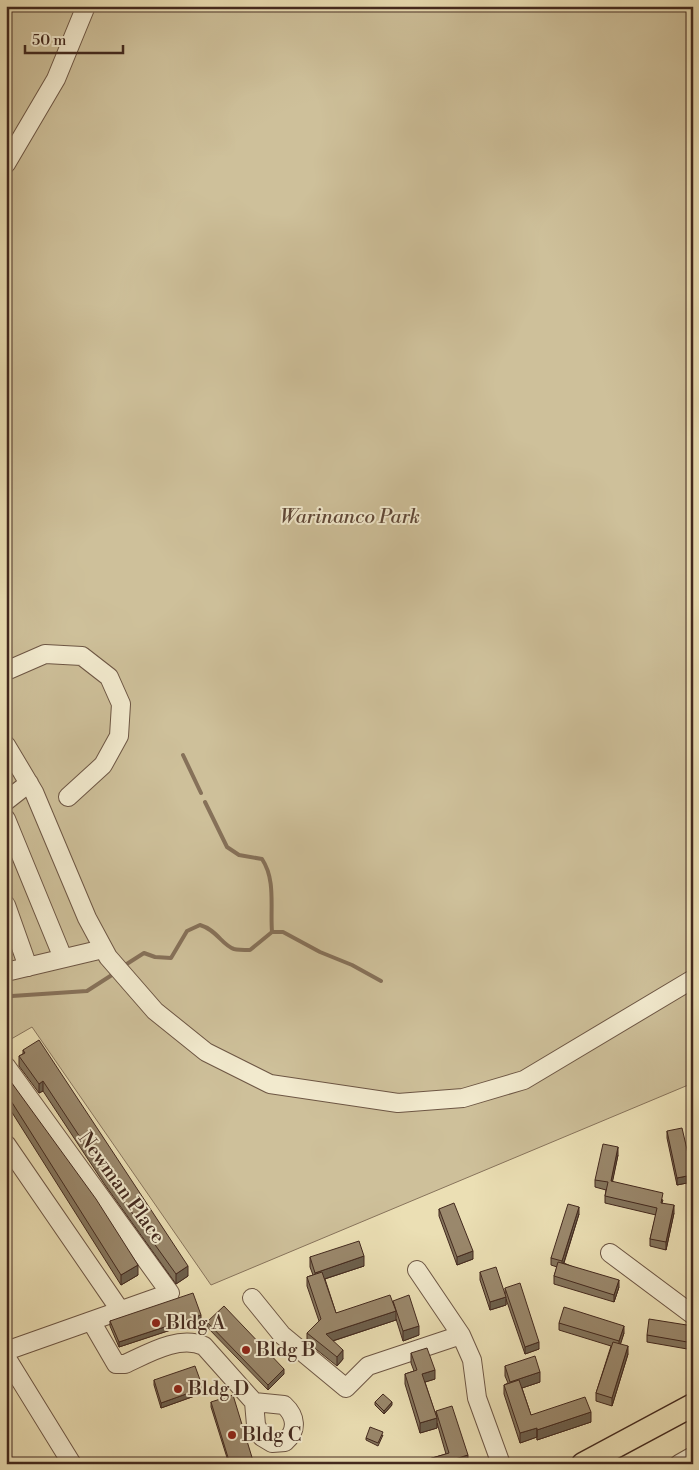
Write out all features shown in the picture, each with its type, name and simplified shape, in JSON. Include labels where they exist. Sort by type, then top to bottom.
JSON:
[{"type":"main road","points":[[583,1464],[693,1406]]},
{"type":"street","points":[[70,39],[73,6]]},
{"type":"street","points":[[6,164],[56,79],[70,39],[86,6]]},
{"type":"street","points":[[6,670],[45,654],[82,656],[109,677],[121,704],[119,736],[103,765],[68,797]]},
{"type":"street","points":[[6,745],[29,783],[87,918],[105,953],[155,1011],[206,1052],[270,1084],[398,1103],[463,1098],[524,1080],[693,979]]},
{"type":"street","points":[[8,795],[29,783]]},
{"type":"street","points":[[6,819],[63,958]]},
{"type":"street","points":[[6,905],[28,967]]},
{"type":"street","points":[[6,972],[63,958],[105,953]]},
{"type":"street","name":"Newman Place","points":[[6,1066],[170,1293],[6,1350]]},
{"type":"street","points":[[6,1144],[120,1310]]},
{"type":"street","points":[[610,1253],[693,1315]]},
{"type":"street","points":[[417,1270],[461,1335],[472,1360],[477,1398],[502,1464]]},
{"type":"street","points":[[252,1298],[282,1335],[346,1388],[368,1366],[461,1335]]},
{"type":"street","points":[[91,1321],[116,1364],[126,1364],[180,1342],[194,1342],[204,1346],[254,1402]]},
{"type":"street","points":[[6,1357],[72,1464]]},
{"type":"street","points":[[679,1464],[693,1456]]},
{"type":"green space","name":"Warinanco Park","points":[[6,6],[693,6],[693,1083],[211,1285],[32,1027],[6,1042]]},
{"type":"building","points":[[39,1040],[188,1266],[176,1274],[105,1175],[43,1081],[39,1084],[19,1056],[25,1053],[23,1050]]},
{"type":"building","points":[[6,1075],[96,1199],[138,1265],[121,1275],[6,1093]]},
{"type":"building","points":[[682,1128],[693,1171],[693,1188],[690,1189],[687,1176],[677,1178],[667,1131]]},
{"type":"building","points":[[603,1144],[618,1147],[611,1181],[663,1193],[661,1203],[674,1205],[666,1242],[650,1239],[657,1208],[605,1196],[608,1182],[595,1180]]},
{"type":"building","points":[[454,1203],[473,1251],[457,1257],[439,1209]]},
{"type":"building","points":[[568,1204],[579,1207],[562,1261],[551,1258]]},
{"type":"building","points":[[359,1241],[364,1256],[315,1273],[310,1257]]},
{"type":"building","points":[[690,1251],[693,1252],[693,1268],[688,1267]]},
{"type":"building","points":[[558,1262],[619,1280],[614,1295],[554,1276]]},
{"type":"building","points":[[496,1267],[506,1297],[490,1302],[480,1272]]},
{"type":"building","points":[[322,1272],[336,1313],[390,1295],[396,1311],[326,1334],[343,1350],[337,1357],[307,1333],[321,1319],[307,1277]]},
{"type":"building","points":[[520,1283],[539,1342],[525,1347],[505,1288]]},
{"type":"building","name":"Bldg A","points":[[193,1293],[201,1315],[119,1342],[110,1321]]},
{"type":"building","points":[[409,1295],[419,1326],[403,1331],[393,1301]]},
{"type":"building","name":"Bldg B","points":[[224,1306],[284,1369],[268,1385],[207,1322]]},
{"type":"building","points":[[564,1307],[624,1326],[619,1341],[559,1323]]},
{"type":"building","points":[[649,1319],[693,1326],[693,1343],[647,1335]]},
{"type":"building","points":[[613,1342],[628,1346],[612,1398],[596,1393]]},
{"type":"building","points":[[427,1348],[435,1370],[422,1374],[437,1418],[420,1423],[405,1374],[417,1370],[411,1353]]},
{"type":"building","points":[[535,1356],[540,1372],[510,1382],[505,1366]]},
{"type":"building","name":"Bldg D","points":[[195,1366],[203,1388],[161,1403],[154,1380]]},
{"type":"building","points":[[519,1380],[531,1415],[585,1397],[591,1412],[537,1430],[537,1428],[520,1433],[504,1385]]},
{"type":"building","points":[[383,1394],[392,1402],[384,1411],[375,1402]]},
{"type":"building","name":"Bldg C","points":[[233,1395],[254,1464],[230,1464],[211,1402]]},
{"type":"building","points":[[452,1406],[468,1455],[455,1459],[457,1464],[423,1464],[422,1461],[449,1453],[436,1411]]},
{"type":"building","points":[[370,1427],[383,1432],[378,1443],[366,1438]]},
{"type":"waterway","points":[[183,755],[201,793]]},
{"type":"waterway","points":[[205,802],[227,847],[239,855],[262,859],[271,885],[272,932]]},
{"type":"waterway","points":[[122,967],[144,953],[155,957],[171,958],[187,931],[200,925],[211,930],[230,947],[240,950],[250,950],[272,932],[283,932],[381,981]]},
{"type":"waterway","points":[[6,999],[12,996],[87,991],[115,973]]},
{"type":"place","name":"Bldg A","points":[[156,1323]]},
{"type":"place","name":"Bldg B","points":[[246,1350]]},
{"type":"place","name":"Bldg D","points":[[178,1389]]},
{"type":"place","name":"Bldg C","points":[[232,1435]]}]
